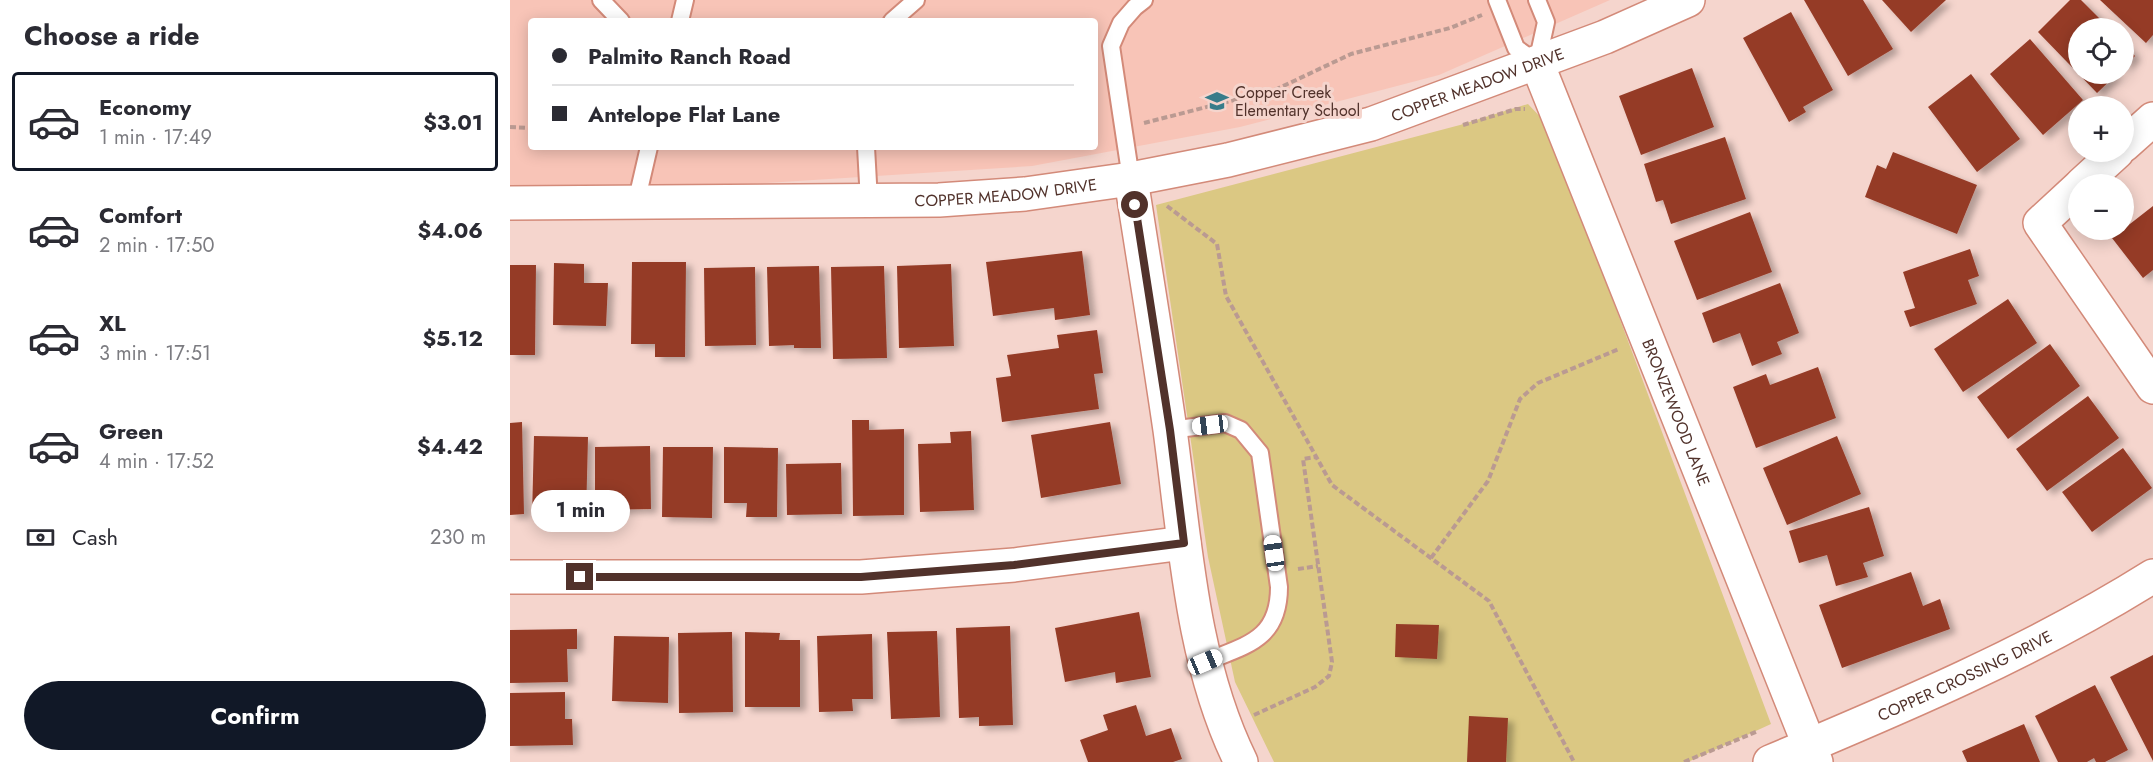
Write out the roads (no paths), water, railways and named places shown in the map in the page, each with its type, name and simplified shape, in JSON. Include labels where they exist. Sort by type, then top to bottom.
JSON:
[{"type":"street","name":"COPPER MEADOW DRIVE","points":[[510,203],[939,200],[1025,194],[1133,192],[1228,160],[1371,124],[1605,37],[1688,0]]},
{"type":"street","name":"BRONZEWOOD LANE","points":[[1537,63],[1813,754]]},
{"type":"street","points":[[2134,136],[2153,119]]},
{"type":"street","points":[[2093,174],[2106,162]]},
{"type":"street","points":[[1133,192],[1170,430],[1184,543],[1205,662],[1230,741],[1240,762]]},
{"type":"street","points":[[2068,197],[2040,223],[2153,387]]},
{"type":"street","points":[[510,577],[861,577],[1014,565],[1184,543]]},
{"type":"street","name":"COPPER CROSSING DRIVE","points":[[1770,762],[1813,754],[2009,657],[2102,607],[2153,576]]},
{"type":"lane","points":[[601,0],[618,18]]},
{"type":"lane","points":[[681,18],[685,0]]},
{"type":"lane","points":[[895,18],[916,0]]},
{"type":"lane","points":[[1133,192],[1111,46],[1121,23],[1144,0]]},
{"type":"lane","points":[[1499,4],[1516,48],[1537,63],[1546,22],[1537,0]]},
{"type":"lane","points":[[636,203],[648,150]]},
{"type":"lane","points":[[866,150],[869,201]]},
{"type":"lane","points":[[1170,430],[1225,423],[1241,430],[1260,453],[1279,587],[1279,603],[1272,622],[1262,636],[1205,662]]},
{"type":"place","name":"Copper Creek Elementary School","points":[[1217,101]]}]
